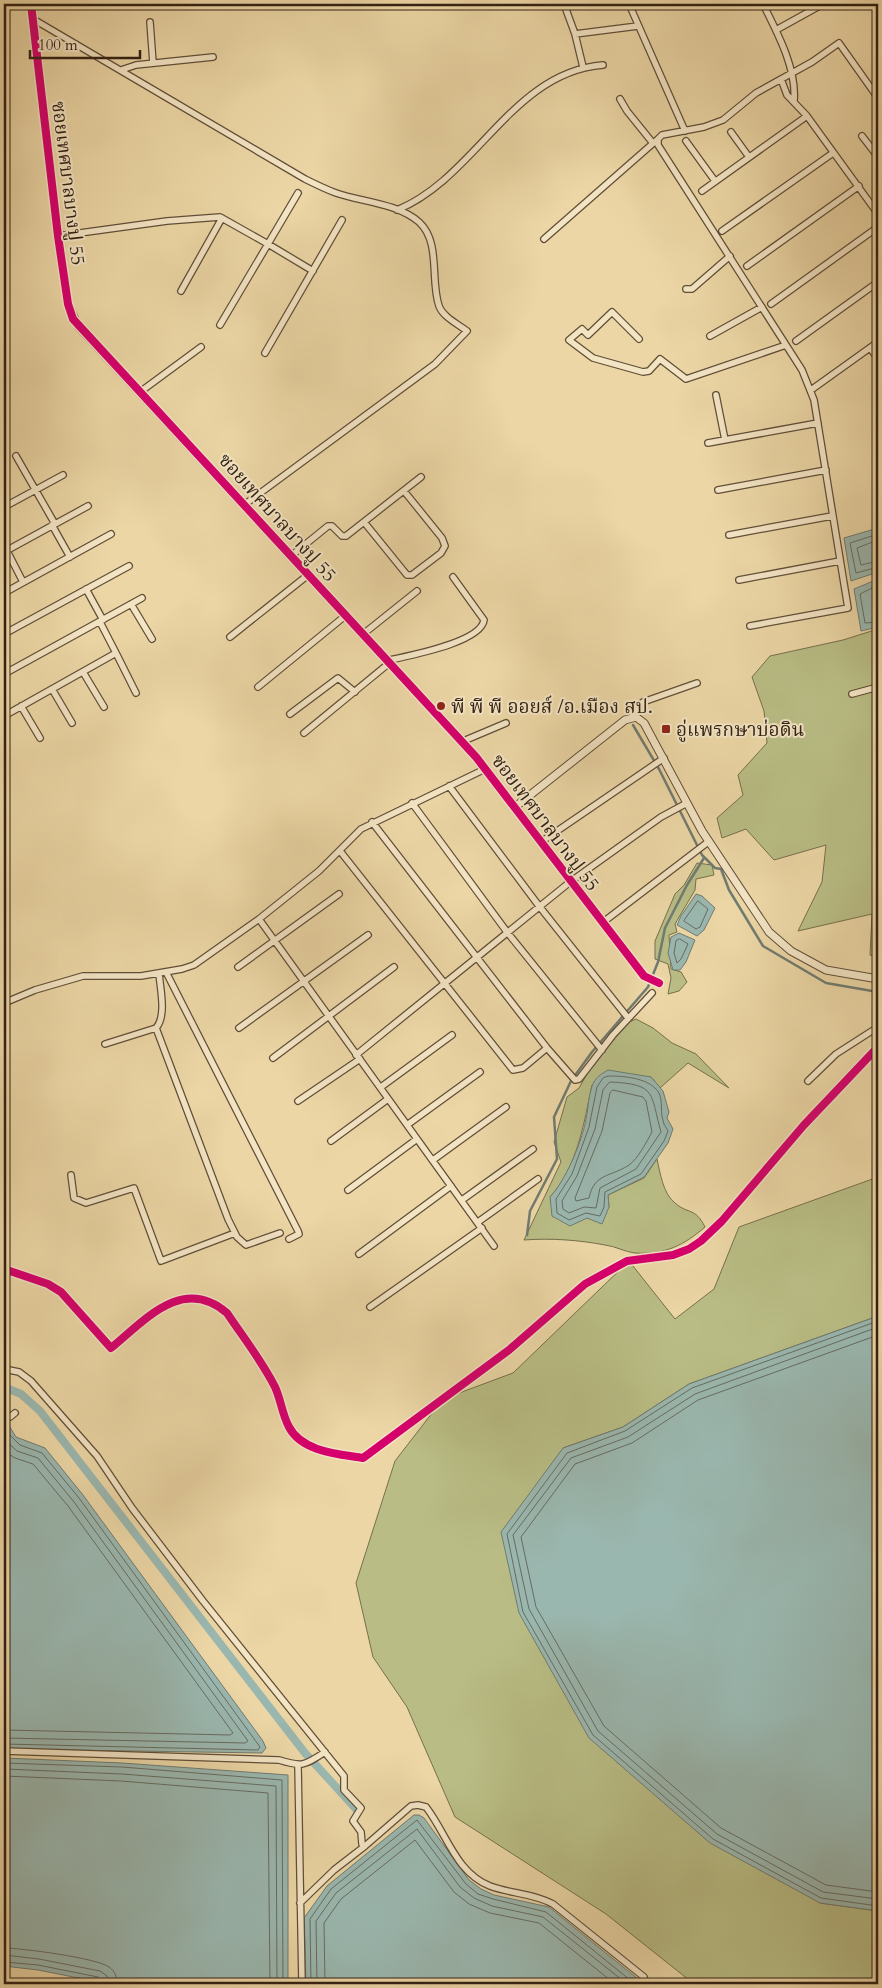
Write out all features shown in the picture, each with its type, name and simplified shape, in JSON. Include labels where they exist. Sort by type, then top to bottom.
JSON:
[{"type":"street","name":"ซอยเทศบาลบางปู 55","points":[[31,4],[58,236],[68,304],[73,319],[462,742],[515,807],[570,882],[644,976],[654,980]]},
{"type":"street","points":[[564,4],[575,34],[583,67]]},
{"type":"street","points":[[628,4],[684,128]]},
{"type":"street","points":[[763,4],[776,30],[787,60],[795,89],[794,101]]},
{"type":"street","points":[[776,30],[823,4]]},
{"type":"street","points":[[33,19],[322,187],[397,210],[411,216],[424,228],[429,241],[434,266],[438,305],[448,318],[467,330],[434,364],[244,505]]},
{"type":"street","points":[[150,22],[153,63]]},
{"type":"street","points":[[575,34],[638,26]]},
{"type":"street","points":[[544,239],[662,135],[684,128],[723,120],[756,93],[841,43],[878,98]]},
{"type":"street","points":[[121,70],[153,63],[213,57]]},
{"type":"street","points":[[397,210],[419,200],[433,189],[542,87],[583,67],[603,65]]},
{"type":"street","points":[[781,79],[787,95],[807,116],[878,214]]},
{"type":"street","points":[[620,99],[627,111],[655,140],[786,345],[811,390],[848,608],[750,626]]},
{"type":"street","points":[[702,191],[807,116]]},
{"type":"street","points":[[730,132],[748,157]]},
{"type":"street","points":[[862,136],[878,157]]},
{"type":"street","points":[[686,141],[716,181]]},
{"type":"street","points":[[872,149],[878,145]]},
{"type":"street","points":[[722,231],[833,153]]},
{"type":"street","points":[[747,266],[858,186]]},
{"type":"street","points":[[220,325],[298,193]]},
{"type":"street","points":[[58,236],[167,221],[222,218],[313,271]]},
{"type":"street","points":[[181,291],[222,218]]},
{"type":"street","points":[[265,353],[342,220]]},
{"type":"street","points":[[771,304],[878,227]]},
{"type":"street","points":[[686,290],[692,289],[730,256]]},
{"type":"street","points":[[796,341],[878,282]]},
{"type":"street","points":[[710,336],[762,307]]},
{"type":"street","points":[[639,339],[612,312],[588,335],[582,329],[569,340],[593,358],[643,372],[649,371],[660,359],[686,379],[786,345]]},
{"type":"street","points":[[811,390],[878,342]]},
{"type":"street","points":[[140,392],[201,347]]},
{"type":"street","points":[[870,348],[878,359]]},
{"type":"street","points":[[716,395],[725,440]]},
{"type":"street","points":[[708,442],[818,424]]},
{"type":"street","points":[[16,456],[70,557]]},
{"type":"street","points":[[718,490],[826,470]]},
{"type":"street","points":[[4,507],[63,475]]},
{"type":"street","points":[[291,556],[328,526],[332,526],[342,536],[346,536],[421,477]]},
{"type":"street","points":[[364,522],[407,575],[412,575],[434,558],[443,549],[444,542],[404,491]]},
{"type":"street","points":[[23,582],[5,549],[88,506]]},
{"type":"street","points":[[729,535],[832,516]]},
{"type":"street","points":[[4,593],[111,534]]},
{"type":"street","points":[[739,580],[840,561]]},
{"type":"street","points":[[4,634],[129,566]]},
{"type":"street","points":[[230,637],[308,576]]},
{"type":"street","points":[[304,733],[355,692],[387,662],[466,639],[482,626],[484,620],[453,577]]},
{"type":"street","points":[[86,589],[136,693]]},
{"type":"street","points":[[362,635],[417,591]]},
{"type":"street","points":[[4,674],[142,598]]},
{"type":"street","points":[[131,604],[152,639]]},
{"type":"street","points":[[258,687],[345,616]]},
{"type":"street","points":[[4,716],[116,653]]},
{"type":"street","points":[[83,672],[104,708]]},
{"type":"street","points":[[290,714],[338,678],[355,692]]},
{"type":"street","points":[[515,807],[625,720],[632,717],[638,705],[697,683]]},
{"type":"street","points":[[852,694],[878,687]]},
{"type":"street","points":[[52,689],[72,723]]},
{"type":"street","points":[[21,706],[40,738]]},
{"type":"street","points":[[632,717],[644,723],[659,762],[708,842],[768,932],[801,957],[826,970],[878,979]]},
{"type":"street","points":[[462,742],[506,722]]},
{"type":"street","points":[[541,842],[659,762]]},
{"type":"street","points":[[4,1003],[35,990],[83,976],[141,976],[194,965],[259,919],[319,871],[354,835],[372,822],[485,769]]},
{"type":"street","points":[[449,786],[539,906],[626,1015]]},
{"type":"street","points":[[412,803],[507,932],[599,1048]]},
{"type":"street","points":[[298,1101],[358,1057],[477,956],[570,882],[673,809],[684,804]]},
{"type":"street","points":[[372,822],[547,1048],[573,1078],[579,1079],[599,1048],[626,1015],[652,993]]},
{"type":"street","points":[[602,923],[694,855],[708,842]]},
{"type":"street","points":[[340,851],[513,1070],[522,1068],[547,1048]]},
{"type":"street","points":[[238,967],[339,894]]},
{"type":"street","points":[[259,919],[494,1246]]},
{"type":"street","points":[[239,1028],[368,935]]},
{"type":"street","points":[[273,1058],[329,1018],[394,967]]},
{"type":"street","points":[[105,1044],[156,1028],[159,1025],[162,973]]},
{"type":"street","points":[[162,973],[298,1231],[299,1234],[289,1239]]},
{"type":"street","points":[[808,1082],[836,1054],[878,1027]]},
{"type":"street","points":[[156,1028],[235,1233],[246,1245],[280,1233]]},
{"type":"street","points":[[381,1088],[452,1035]]},
{"type":"street","points":[[4,1269],[48,1284],[62,1292],[111,1348],[172,1301],[195,1298],[220,1307],[227,1314],[275,1387],[286,1420],[295,1435],[309,1445],[320,1449],[363,1458],[510,1350],[585,1284],[627,1261],[673,1255],[689,1249],[701,1241],[722,1221],[804,1125],[878,1047]]},
{"type":"street","points":[[407,1125],[480,1072]]},
{"type":"street","points":[[331,1141],[388,1099]]},
{"type":"street","points":[[434,1160],[506,1107]]},
{"type":"street","points":[[348,1190],[417,1139]]},
{"type":"street","points":[[462,1200],[533,1149]]},
{"type":"street","points":[[71,1176],[74,1198],[86,1203],[134,1188],[161,1261],[235,1233]]},
{"type":"street","points":[[370,1307],[538,1179]]},
{"type":"street","points":[[359,1254],[451,1186]]},
{"type":"street","points":[[4,1369],[19,1372],[31,1381],[97,1456],[132,1508],[202,1601],[344,1776],[344,1790],[362,1808],[353,1821],[361,1832],[361,1842],[365,1846]]},
{"type":"street","points":[[4,1417],[10,1417],[15,1413]]},
{"type":"street","points":[[4,1750],[279,1760],[298,1766],[325,1752]]},
{"type":"street","points":[[298,1766],[302,1984]]},
{"type":"street","points":[[300,1903],[334,1870],[411,1806],[426,1807],[460,1861],[471,1874],[492,1887],[540,1897],[553,1904],[644,1977],[646,1984]]},
{"type":"green space","points":[[878,629],[878,958],[870,955],[872,914],[798,931],[822,882],[826,845],[774,860],[746,829],[722,838],[717,818],[743,795],[738,775],[767,743],[764,711],[752,677],[770,656],[843,640]]},
{"type":"green space","points":[[697,863],[712,865],[714,875],[696,879],[695,890],[675,924],[677,932],[669,935],[671,969],[681,972],[687,982],[679,991],[668,994],[671,978],[668,964],[655,959],[655,941],[675,894],[684,885]]},
{"type":"green space","points":[[636,1019],[653,1028],[672,1043],[696,1054],[729,1088],[688,1063],[660,1088],[651,1077],[592,1085],[573,1159],[567,1173],[550,1197],[587,1218],[609,1207],[608,1195],[644,1178],[657,1159],[663,1182],[671,1199],[680,1207],[698,1216],[705,1227],[682,1244],[673,1248],[646,1253],[635,1253],[609,1246],[575,1241],[524,1240],[561,1162],[554,1142],[567,1097],[579,1088],[599,1053],[622,1025]]},
{"type":"green space","points":[[878,1177],[878,1316],[689,1384],[623,1427],[563,1448],[820,1903],[878,1911],[878,1984],[694,1984],[606,1914],[455,1817],[407,1707],[373,1657],[356,1583],[395,1461],[443,1399],[513,1373],[629,1261],[675,1319],[714,1289],[739,1227]]},
{"type":"water","points":[[878,528],[878,572],[851,581],[844,538]]},
{"type":"water","points":[[878,579],[878,627],[861,631],[854,589]]},
{"type":"water","points":[[696,894],[702,896],[715,908],[704,930],[697,936],[677,925]]},
{"type":"water","points":[[679,933],[695,940],[686,962],[680,970],[673,970],[668,953],[671,937]]},
{"type":"water","points":[[608,1070],[651,1077],[663,1091],[669,1112],[667,1118],[673,1129],[668,1143],[644,1177],[608,1195],[609,1207],[602,1224],[587,1218],[570,1226],[552,1216],[550,1197],[566,1173],[580,1142],[593,1083],[598,1076]]},
{"type":"water","points":[[878,1316],[878,1911],[820,1903],[710,1843],[589,1738],[519,1613],[501,1532],[563,1448],[623,1427],[689,1384]]},
{"type":"water","points":[[8,1424],[16,1437],[45,1448],[83,1495],[263,1741],[266,1748],[262,1753],[4,1749],[4,1425]]},
{"type":"water","points":[[4,1758],[122,1763],[288,1775],[288,1984],[109,1984],[38,1970],[4,1966]]},
{"type":"water","points":[[414,1815],[424,1818],[469,1880],[481,1889],[494,1895],[549,1907],[638,1979],[641,1984],[306,1984],[304,1918],[327,1886]]},
{"type":"waterway","points":[[633,725],[659,769],[702,855],[715,868],[721,869],[729,890],[763,946],[826,983],[878,992]]},
{"type":"waterway","points":[[527,1235],[530,1211],[557,1159],[554,1117],[571,1081],[592,1052],[648,987],[658,962],[665,928],[687,885],[704,858]]},
{"type":"waterway","points":[[4,1387],[21,1394],[40,1411],[305,1753],[357,1810]]},
{"type":"cycle path","points":[[31,4],[58,236],[68,304],[73,319],[476,757],[644,976],[659,983]]},
{"type":"cycle path","points":[[4,1269],[48,1284],[61,1292],[111,1348],[137,1325],[165,1306],[180,1300],[195,1299],[211,1302],[227,1313],[252,1349],[275,1387],[289,1427],[295,1435],[312,1447],[332,1453],[363,1458],[509,1350],[585,1284],[627,1261],[673,1255],[689,1249],[701,1241],[722,1221],[804,1125],[878,1047]]},
{"type":"place","name":"พี พี พี ออยส์ /อ.เมือง สป.","points":[[441,706]]},
{"type":"place","name":"อู่แพรกษาบ่อดิน","points":[[666,729]]}]
